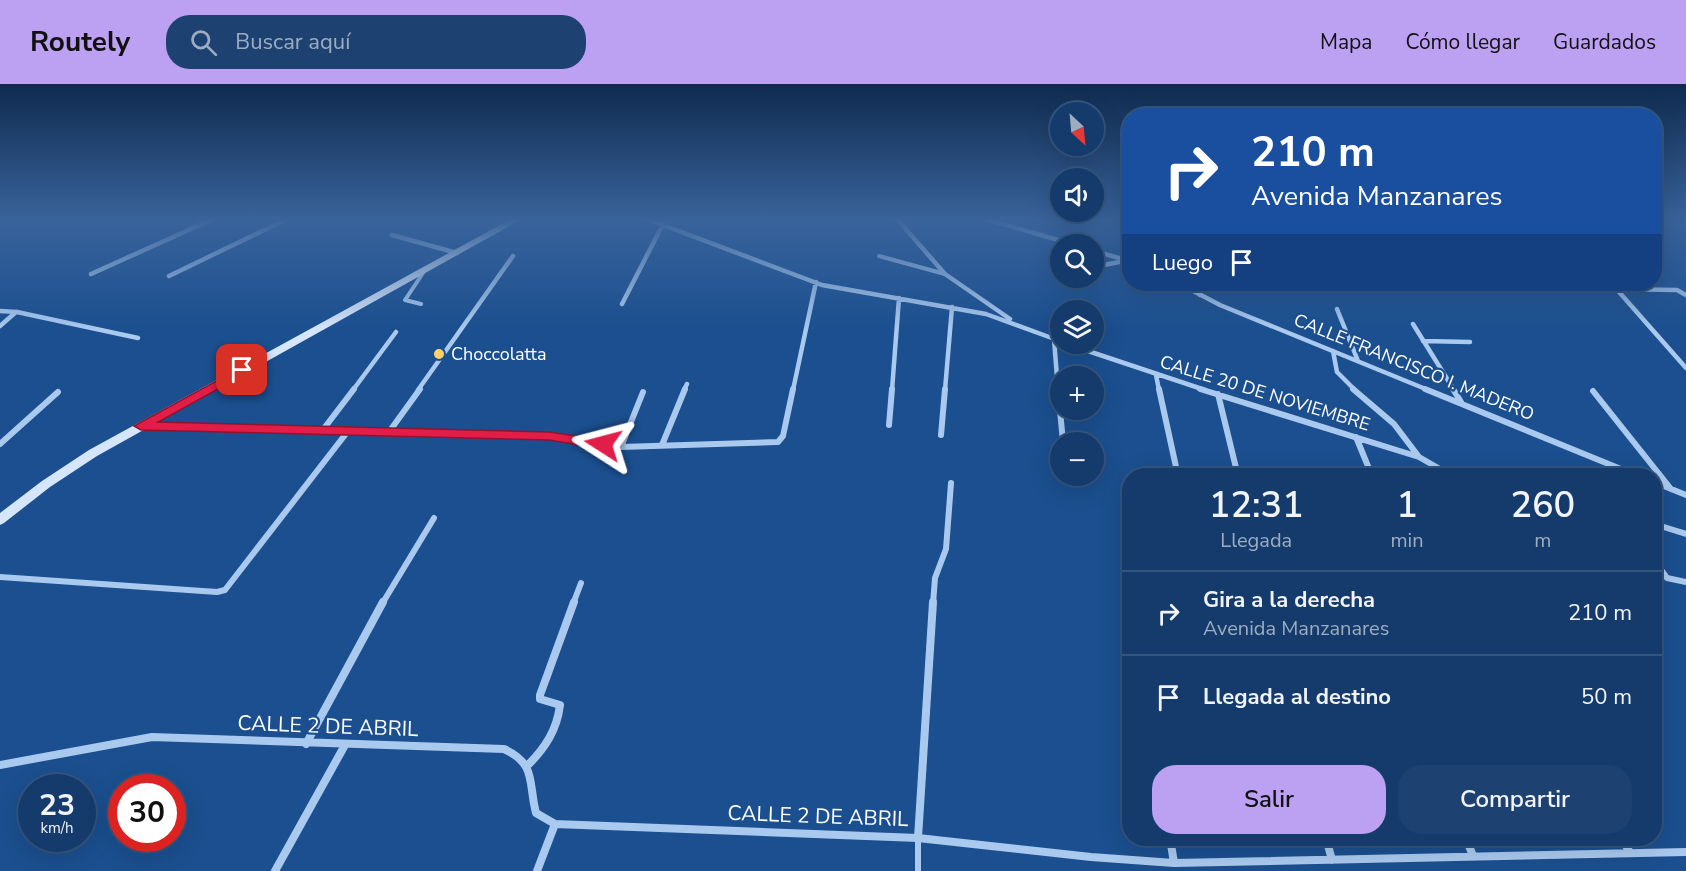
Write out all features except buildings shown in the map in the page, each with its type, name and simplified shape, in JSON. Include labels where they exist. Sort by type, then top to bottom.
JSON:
[{"type":"street","points":[[91,274],[132,256]]},
{"type":"street","points":[[169,276],[211,256]]},
{"type":"street","points":[[1,518],[46,484],[141,426],[452,256]]},
{"type":"street","points":[[389,432],[513,256]]},
{"type":"street","points":[[622,304],[647,256]]},
{"type":"street","points":[[747,256],[816,282],[952,307],[1016,323],[1050,337]]},
{"type":"street","points":[[929,256],[945,274],[1016,323]]},
{"type":"street","points":[[1104,265],[1122,261]]},
{"type":"street","points":[[141,426],[549,436],[621,447],[778,442],[783,436],[816,282]]},
{"type":"street","points":[[1662,290],[1677,290],[1686,295]]},
{"type":"street","name":"CALLE FRANCISCO I. MADERO","points":[[1192,291],[1619,468]]},
{"type":"street","points":[[1199,291],[1200,295]]},
{"type":"street","points":[[1618,291],[1686,368]]},
{"type":"street","points":[[889,425],[899,298]]},
{"type":"street","points":[[941,435],[952,307]]},
{"type":"street","points":[[1337,309],[1358,361]]},
{"type":"street","points":[[0,311],[17,312],[138,338]]},
{"type":"street","points":[[0,326],[17,312]]},
{"type":"street","points":[[1413,324],[1461,403]]},
{"type":"street","points":[[321,431],[396,332]]},
{"type":"street","points":[[1423,341],[1470,342]]},
{"type":"street","points":[[1333,351],[1337,372],[1341,378],[1394,424],[1419,457]]},
{"type":"street","points":[[1058,354],[1062,432]]},
{"type":"street","name":"CALLE 20 DE NOVIEMBRE","points":[[1096,354],[1419,457],[1435,468]]},
{"type":"street","points":[[1156,375],[1176,468]]},
{"type":"street","points":[[662,445],[687,384]]},
{"type":"street","points":[[1593,391],[1654,468]]},
{"type":"street","points":[[0,444],[58,392]]},
{"type":"street","points":[[621,447],[643,392]]},
{"type":"street","points":[[1218,394],[1236,468]]},
{"type":"street","points":[[0,577],[217,592],[225,590],[348,431]]},
{"type":"street","points":[[1356,437],[1369,468]]},
{"type":"street","points":[[1662,478],[1671,489]]},
{"type":"street","points":[[918,838],[935,578],[946,549],[951,483]]},
{"type":"street","points":[[1662,485],[1686,495]]},
{"type":"street","points":[[306,744],[399,573],[434,518]]},
{"type":"street","points":[[1662,526],[1686,534]]},
{"type":"street","points":[[1662,571],[1667,578],[1686,582]]},
{"type":"street","points":[[537,871],[555,824],[536,813],[532,803],[528,765],[542,753],[560,712],[560,705],[556,701],[540,699],[540,695],[581,583]]},
{"type":"street","name":"CALLE 2 DE ABRIL","points":[[0,765],[152,737],[504,749],[519,755],[528,765]]},
{"type":"street","points":[[275,871],[345,745]]},
{"type":"street","name":"CALLE 2 DE ABRIL","points":[[555,824],[918,838],[1091,857],[1174,863],[1686,852]]},
{"type":"street","points":[[1171,846],[1174,863]]},
{"type":"street","points":[[1328,846],[1332,860]]},
{"type":"street","points":[[1469,846],[1473,856]]},
{"type":"street","points":[[1626,846],[1630,853]]},
{"type":"lane","points":[[879,256],[945,274]]},
{"type":"lane","points":[[421,304],[405,300],[425,270]]},
{"type":"lane","points":[[918,838],[918,871]]},
{"type":"place","name":"Choccolatta","points":[[439,354]]},
{"type":"route","points":[[242,370],[141,426],[549,436],[603,444]]}]
